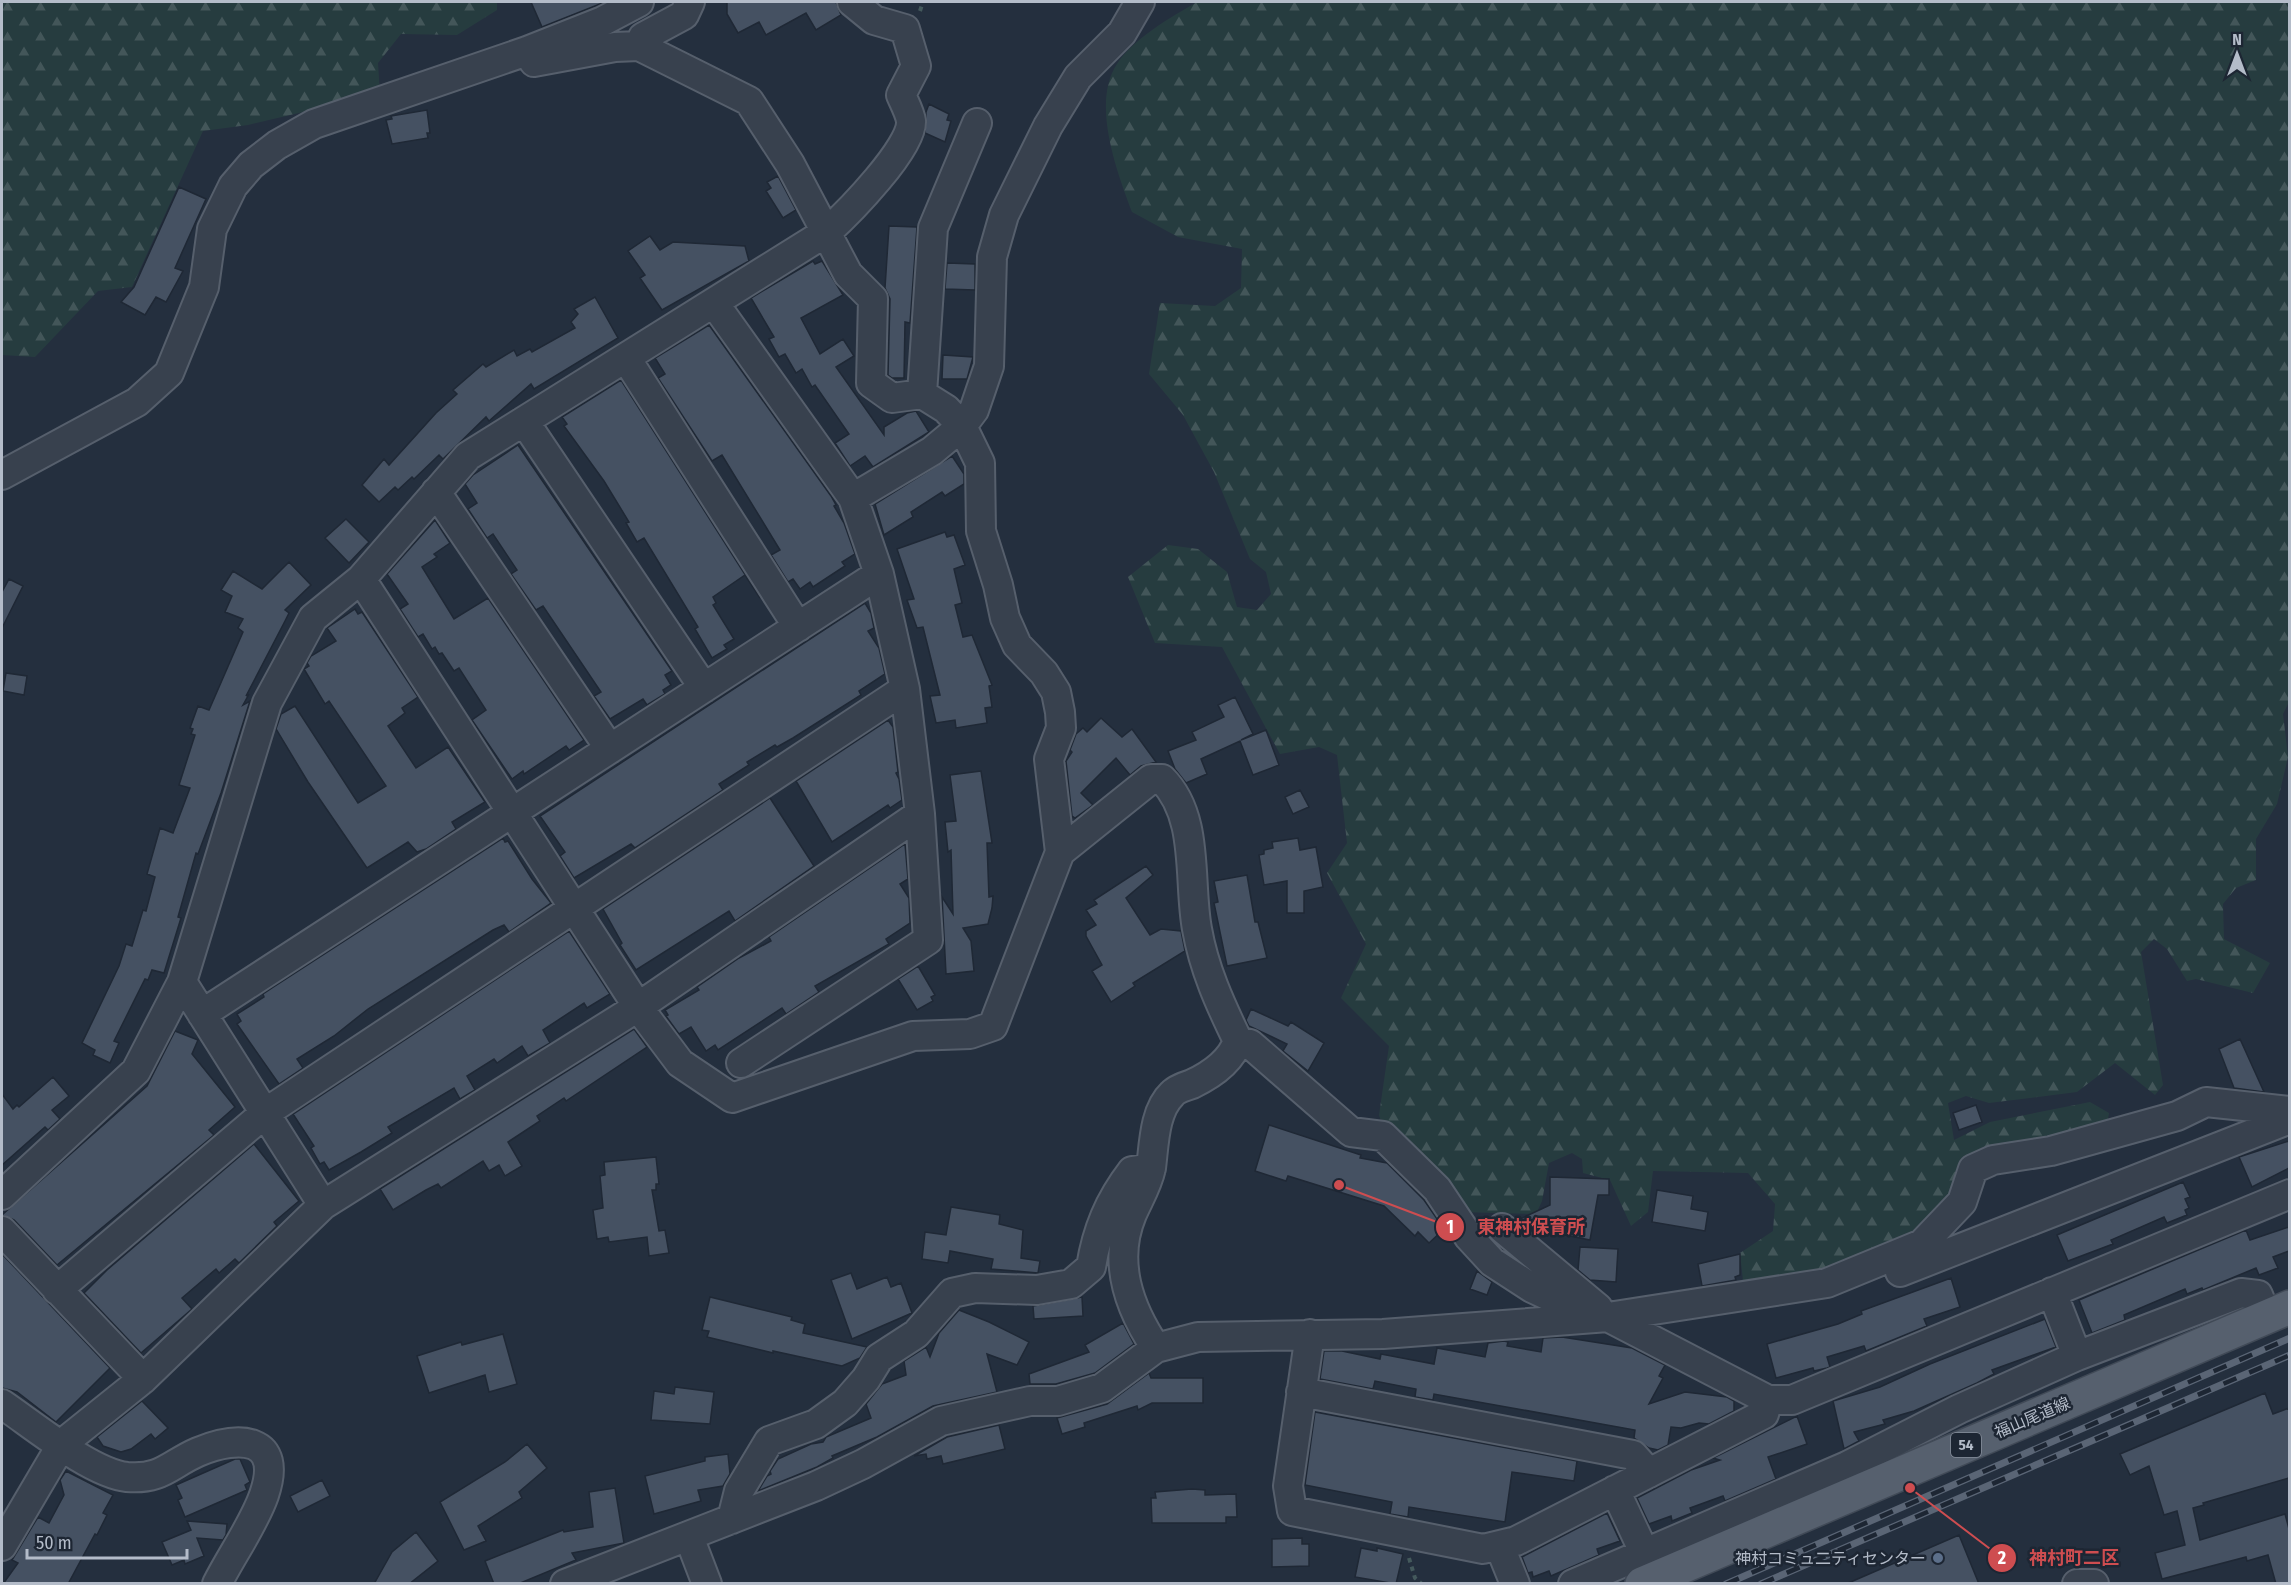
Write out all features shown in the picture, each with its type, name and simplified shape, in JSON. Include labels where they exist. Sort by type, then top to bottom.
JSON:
[{"type":"main road","name":"福山尾道線","points":[[1643,1568],[2278,1312]]},
{"type":"street","points":[[2,475],[137,402],[169,373],[204,287],[212,229],[232,186],[250,165],[277,145],[314,124],[527,51],[603,21],[639,2]]},
{"type":"street","points":[[639,46],[643,37],[684,15],[690,2]]},
{"type":"street","points":[[2,1195],[136,1071],[182,982],[267,703],[313,618],[361,579],[468,456],[828,231],[852,209],[907,140],[911,121],[901,95],[916,66],[905,29],[874,20],[852,2]]},
{"type":"street","points":[[854,498],[932,451],[962,426],[974,410],[989,366],[992,257],[1004,215],[1048,126],[1078,77],[1122,33],[1140,2]]},
{"type":"street","points":[[361,579],[638,1007],[680,1063],[732,1098],[913,1036],[970,1034],[993,1026],[1060,852],[1049,759],[1061,728],[1056,692],[1044,673],[1017,645],[1005,618],[998,585],[981,531],[980,463],[962,426],[946,409],[922,394],[892,398],[872,383],[873,299],[849,274],[828,231],[790,164],[749,101],[639,46],[615,47],[534,62],[527,51]]},
{"type":"street","points":[[922,394],[933,228],[977,123]]},
{"type":"street","points":[[714,303],[854,498],[879,574],[904,689],[920,814],[928,940],[741,1063]]},
{"type":"street","points":[[626,358],[798,627]]},
{"type":"street","points":[[524,421],[704,688]]},
{"type":"street","points":[[436,492],[610,749]]},
{"type":"street","points":[[202,1014],[879,574]]},
{"type":"street","points":[[57,1290],[265,1113],[904,689]]},
{"type":"street","points":[[1060,852],[1150,779],[1162,779],[1173,790],[1183,816],[1193,871],[1197,927],[1214,992],[1238,1041],[1250,1044],[1351,1132],[1383,1136],[1437,1189],[1469,1237],[1492,1262],[1532,1288],[1564,1303],[1608,1317],[1768,1401],[1792,1401],[2289,1194]]},
{"type":"street","points":[[2,1546],[62,1444],[142,1379],[323,1205],[638,1007],[920,814]]},
{"type":"street","points":[[182,982],[323,1205]]},
{"type":"street","points":[[1156,1348],[1131,1307],[1125,1278],[1124,1248],[1132,1215],[1146,1189],[1161,1111],[1172,1093],[1201,1080],[1222,1064],[1238,1041]]},
{"type":"street","points":[[1827,1283],[1922,1244],[1962,1202],[1973,1169],[1993,1160],[2051,1151],[2178,1116],[2205,1102],[2289,1111]]},
{"type":"street","points":[[565,1584],[732,1520],[854,1468],[941,1421],[1030,1401],[1058,1401],[1102,1388],[1156,1348],[1198,1337],[1383,1334],[1608,1317],[1827,1283],[1881,1279],[2289,1119]]},
{"type":"street","points":[[732,1520],[739,1491],[769,1441],[816,1424],[845,1403],[867,1380],[879,1358],[916,1334],[952,1293],[975,1288],[1037,1290],[1071,1284],[1091,1267],[1096,1236],[1114,1195],[1132,1171],[1150,1168]]},
{"type":"street","points":[[1502,1228],[1608,1317]]},
{"type":"street","points":[[2,1231],[142,1379]]},
{"type":"street","points":[[2052,1292],[2078,1356]]},
{"type":"street","points":[[1573,1584],[1643,1568],[1959,1409],[2078,1356],[2241,1293],[2258,1295],[2278,1312]]},
{"type":"street","points":[[1310,1334],[1288,1486],[1292,1511],[1483,1549],[1500,1546],[1764,1414],[1768,1401]]},
{"type":"street","points":[[1301,1392],[1634,1455],[1649,1473]]},
{"type":"street","points":[[2,1404],[100,1470],[126,1477],[146,1477],[166,1472],[196,1453],[222,1443],[240,1440],[255,1444],[265,1455],[268,1472],[264,1495],[217,1584]]},
{"type":"street","points":[[1616,1490],[1643,1568]]},
{"type":"street","points":[[689,1537],[707,1584]]},
{"type":"street","points":[[1500,1546],[1515,1584]]},
{"type":"street","points":[[2077,1584],[2083,1581],[2094,1584]]},
{"type":"green space","points":[[2,2],[497,2],[497,10],[457,35],[401,34],[378,63],[380,94],[248,125],[203,131],[132,287],[98,291],[35,357],[2,355]]},
{"type":"green space","points":[[1197,2],[2289,2],[2290,700],[2283,714],[2288,757],[2277,804],[2256,839],[2256,880],[2236,888],[2223,904],[2224,939],[2270,963],[2253,993],[2196,979],[2187,981],[2167,949],[2154,939],[2141,952],[2163,1085],[2155,1095],[2115,1063],[2077,1092],[1989,1103],[1966,1096],[1948,1103],[1954,1140],[1990,1122],[2090,1102],[2109,1113],[2107,1125],[1980,1155],[1950,1208],[1919,1233],[1829,1272],[1744,1290],[1740,1253],[1773,1231],[1775,1204],[1748,1173],[1653,1171],[1648,1212],[1631,1226],[1610,1180],[1583,1173],[1582,1159],[1572,1153],[1549,1163],[1542,1201],[1536,1214],[1459,1212],[1390,1149],[1379,1115],[1389,1046],[1341,998],[1366,944],[1327,873],[1347,843],[1337,755],[1319,747],[1280,754],[1222,647],[1155,643],[1128,577],[1168,545],[1198,549],[1227,572],[1237,607],[1257,610],[1271,594],[1266,572],[1250,559],[1214,472],[1183,415],[1149,374],[1160,303],[1215,306],[1241,288],[1242,249],[1178,237],[1132,212],[1114,158],[1106,117],[1106,98],[1110,80],[1124,55],[1153,29]]},
{"type":"building","points":[[531,2],[605,2],[542,27]]},
{"type":"building","points":[[727,2],[836,2],[841,15],[816,30],[806,13],[766,35],[759,22],[738,33],[727,14]]},
{"type":"building","points":[[929,104],[949,114],[947,120],[951,121],[945,142],[925,133],[926,112]]},
{"type":"building","points":[[427,110],[430,133],[427,133],[428,138],[392,144],[386,120],[392,119],[391,116]]},
{"type":"building","points":[[778,176],[796,210],[783,218],[766,191],[771,188],[767,182]]},
{"type":"building","points":[[179,187],[206,199],[175,268],[183,271],[166,302],[156,297],[145,315],[121,302],[134,287]]},
{"type":"building","points":[[889,226],[917,227],[910,323],[905,322],[904,378],[892,378],[888,375],[890,299],[885,288]]},
{"type":"building","points":[[650,236],[660,250],[673,242],[745,246],[749,261],[662,310],[640,278],[645,275],[628,251]]},
{"type":"building","points":[[813,261],[815,264],[822,261],[843,295],[801,318],[820,354],[843,339],[854,356],[836,367],[884,435],[884,427],[907,413],[916,411],[929,432],[873,467],[865,456],[850,466],[835,443],[849,434],[815,385],[812,387],[802,369],[796,373],[785,354],[779,357],[769,339],[774,337],[751,298]]},
{"type":"building","points":[[947,263],[975,264],[975,290],[945,289]]},
{"type":"building","points":[[595,297],[618,338],[534,389],[531,384],[489,421],[486,417],[443,459],[439,455],[414,479],[412,477],[398,490],[395,487],[379,502],[362,485],[384,459],[389,465],[436,413],[457,394],[453,390],[483,364],[486,367],[514,350],[517,356],[530,349],[532,352],[575,328],[571,322],[578,314],[574,309]]},
{"type":"building","points":[[709,325],[831,496],[844,523],[855,554],[842,562],[845,566],[813,587],[810,582],[800,589],[793,579],[788,582],[771,555],[780,550],[722,455],[712,461],[658,378],[665,374],[655,358]]},
{"type":"building","points":[[943,355],[973,357],[967,379],[942,379]]},
{"type":"building","points":[[621,380],[760,598],[745,575],[713,597],[716,603],[713,605],[734,639],[724,645],[727,649],[712,658],[695,629],[698,627],[644,538],[637,542],[626,523],[629,522],[604,481],[564,426],[567,424],[562,417]]},
{"type":"building","points":[[518,445],[672,671],[665,675],[671,685],[663,690],[665,694],[647,705],[643,699],[610,719],[594,696],[601,692],[543,606],[536,610],[511,574],[517,570],[493,534],[487,538],[468,509],[477,503],[465,484],[473,475]]},
{"type":"building","points":[[952,456],[964,474],[964,484],[945,496],[942,492],[911,512],[913,517],[884,535],[875,504]]},
{"type":"building","points":[[346,519],[369,542],[349,563],[325,538]]},
{"type":"building","points":[[435,520],[450,543],[434,554],[437,557],[422,567],[454,619],[488,598],[584,740],[569,750],[566,746],[524,774],[523,771],[512,779],[472,720],[486,710],[459,668],[454,671],[442,653],[439,654],[435,647],[432,649],[423,634],[418,637],[400,609],[408,604],[387,574]]},
{"type":"building","points":[[945,532],[947,537],[954,535],[965,565],[954,569],[962,603],[955,605],[963,637],[972,635],[992,685],[989,686],[992,707],[985,708],[987,723],[956,728],[955,720],[936,723],[930,696],[940,695],[923,627],[917,628],[907,600],[914,599],[897,549]]},
{"type":"building","points":[[289,562],[311,585],[285,610],[289,613],[246,696],[249,694],[243,705],[250,701],[221,793],[198,854],[196,853],[178,917],[181,918],[164,973],[152,970],[148,980],[145,979],[114,1041],[119,1043],[110,1063],[93,1055],[95,1050],[82,1043],[119,966],[126,944],[132,946],[143,910],[146,911],[155,877],[147,874],[160,828],[173,833],[190,788],[179,785],[195,735],[191,734],[193,729],[190,728],[198,706],[209,710],[243,632],[238,628],[243,619],[225,612],[232,596],[221,590],[233,571],[262,589]]},
{"type":"building","points":[[9,579],[23,586],[2,628],[2,592]]},
{"type":"building","points":[[865,603],[871,613],[874,628],[868,631],[879,648],[885,674],[859,691],[861,695],[793,738],[777,747],[775,745],[747,762],[749,765],[719,784],[723,790],[635,848],[631,844],[574,878],[560,856],[565,852],[540,816]]},
{"type":"building","points":[[355,609],[358,614],[362,612],[418,697],[402,708],[405,713],[388,726],[416,768],[448,747],[485,802],[452,822],[456,829],[426,849],[417,852],[408,842],[367,868],[308,782],[276,729],[281,714],[295,706],[358,803],[386,786],[329,701],[325,704],[304,669],[309,666],[307,663],[311,656],[336,641],[327,628]]},
{"type":"building","points":[[6,673],[27,676],[24,695],[3,691]]},
{"type":"building","points":[[1235,697],[1253,734],[1241,740],[1266,730],[1279,765],[1253,775],[1240,741],[1201,759],[1207,774],[1186,783],[1175,769],[1168,751],[1196,740],[1192,732],[1224,717],[1218,705]]},
{"type":"building","points":[[1101,718],[1122,737],[1132,729],[1156,762],[1141,766],[1130,775],[1116,758],[1081,793],[1093,805],[1075,818],[1072,816],[1066,761],[1072,752],[1070,750],[1076,734],[1083,728],[1087,732]]},
{"type":"building","points":[[888,720],[893,727],[898,772],[896,773],[902,800],[890,808],[888,805],[832,842],[796,781]]},
{"type":"building","points":[[981,771],[992,843],[987,843],[989,897],[993,896],[992,908],[988,924],[963,928],[971,941],[974,971],[946,974],[942,897],[953,914],[951,850],[948,852],[945,822],[956,821],[950,775]]},
{"type":"building","points":[[1300,790],[1309,807],[1293,814],[1285,797]]},
{"type":"building","points":[[770,798],[814,866],[735,921],[729,911],[636,970],[620,945],[622,943],[603,909]]},
{"type":"building","points":[[503,838],[505,842],[508,841],[532,879],[551,903],[509,932],[504,925],[493,930],[368,1009],[334,1036],[297,1059],[303,1068],[279,1084],[237,1024],[241,1021],[237,1014],[264,997],[263,994],[272,988]]},
{"type":"building","points":[[1298,838],[1300,850],[1316,847],[1323,887],[1304,891],[1304,913],[1287,913],[1287,881],[1264,885],[1259,855],[1264,854],[1264,850],[1273,848],[1272,842]]},
{"type":"building","points":[[905,844],[908,879],[900,884],[909,898],[910,923],[886,939],[889,944],[815,986],[819,992],[786,1014],[782,1008],[718,1050],[715,1045],[706,1051],[691,1027],[679,1034],[666,1016],[668,1015],[665,1010],[699,990],[697,987],[739,958],[771,941],[769,937]]},
{"type":"building","points":[[1146,866],[1153,875],[1126,898],[1150,935],[1161,929],[1181,931],[1185,951],[1133,983],[1135,986],[1111,1002],[1092,971],[1102,965],[1086,936],[1086,931],[1096,925],[1086,910],[1097,904],[1094,900]]},
{"type":"building","points":[[1247,875],[1255,922],[1258,922],[1267,958],[1227,966],[1214,903],[1218,902],[1214,881]]},
{"type":"building","points":[[569,931],[610,994],[587,1008],[584,1003],[543,1030],[550,1043],[528,1056],[522,1046],[497,1063],[494,1059],[467,1076],[475,1090],[460,1099],[454,1088],[388,1127],[392,1133],[361,1152],[329,1170],[324,1162],[320,1164],[311,1148],[314,1146],[293,1114]]},
{"type":"building","points":[[918,966],[935,995],[931,997],[933,1001],[917,1010],[898,979]]},
{"type":"building","points":[[1251,1009],[1288,1026],[1291,1022],[1324,1043],[1308,1071],[1283,1051],[1287,1044],[1249,1026],[1246,1020]]},
{"type":"building","points":[[634,1029],[647,1047],[566,1101],[564,1098],[537,1116],[540,1121],[508,1142],[522,1166],[505,1176],[499,1165],[489,1171],[483,1161],[441,1188],[438,1184],[393,1210],[380,1189]]},
{"type":"building","points":[[175,1031],[198,1040],[192,1054],[235,1107],[209,1130],[214,1135],[57,1265],[14,1220],[2,1215],[147,1086]]},
{"type":"building","points":[[2240,1039],[2264,1092],[2234,1088],[2219,1049]]},
{"type":"building","points":[[53,1077],[69,1096],[52,1110],[60,1119],[48,1130],[45,1127],[2,1165],[2,1094],[13,1109],[17,1105],[19,1107]]},
{"type":"building","points":[[1976,1105],[1982,1122],[1959,1130],[1953,1113]]},
{"type":"building","points":[[1269,1125],[1361,1155],[1360,1158],[1387,1163],[1424,1200],[1444,1229],[1429,1243],[1418,1232],[1415,1236],[1384,1206],[1288,1176],[1286,1181],[1255,1171]]},
{"type":"building","points":[[2289,1141],[2289,1168],[2252,1187],[2239,1157]]},
{"type":"building","points":[[254,1144],[299,1201],[274,1222],[277,1226],[239,1263],[235,1259],[219,1273],[216,1269],[182,1298],[192,1309],[141,1353],[84,1293],[107,1270]]},
{"type":"building","points":[[656,1157],[659,1184],[656,1184],[656,1190],[652,1190],[659,1231],[665,1230],[669,1253],[649,1256],[647,1237],[609,1242],[608,1237],[597,1239],[593,1210],[603,1208],[600,1176],[605,1175],[604,1162]]},
{"type":"building","points":[[1550,1177],[1609,1179],[1609,1195],[1598,1195],[1590,1240],[1526,1227],[1518,1220],[1550,1205]]},
{"type":"building","points":[[2183,1182],[2190,1197],[2185,1199],[2189,1208],[2185,1210],[2187,1215],[2167,1223],[2164,1217],[2111,1240],[2113,1244],[2068,1261],[2057,1235]]},
{"type":"building","points":[[1657,1190],[1693,1196],[1691,1209],[1708,1212],[1705,1231],[1652,1222]]},
{"type":"building","points":[[951,1207],[1000,1215],[999,1224],[1023,1230],[1021,1258],[1040,1261],[1038,1273],[991,1269],[993,1259],[950,1251],[948,1263],[922,1259],[925,1232],[946,1235]]},
{"type":"building","points":[[2289,1227],[2289,1251],[2273,1257],[2278,1268],[2259,1275],[2256,1268],[2203,1290],[2202,1288],[2187,1294],[2185,1289],[2124,1315],[2125,1320],[2092,1333],[2079,1300],[2246,1230],[2250,1240]]},
{"type":"building","points":[[1580,1247],[1618,1249],[1616,1282],[1590,1280],[1578,1270]]},
{"type":"building","points":[[2,1254],[110,1368],[56,1422],[17,1392],[2,1388]]},
{"type":"building","points":[[1740,1254],[1740,1275],[1735,1277],[1736,1280],[1702,1286],[1698,1264]]},
{"type":"building","points":[[1477,1271],[1492,1282],[1487,1295],[1470,1289]]},
{"type":"building","points":[[851,1273],[857,1289],[887,1277],[891,1287],[901,1283],[912,1313],[852,1339],[831,1280]]},
{"type":"building","points":[[1951,1278],[1960,1307],[1924,1319],[1927,1326],[1866,1351],[1864,1346],[1827,1357],[1830,1367],[1814,1371],[1813,1368],[1776,1378],[1767,1344],[1838,1324],[1862,1314],[1861,1311]]},
{"type":"building","points":[[710,1297],[792,1317],[791,1320],[805,1324],[803,1333],[867,1347],[860,1358],[842,1366],[707,1337],[709,1331],[702,1330]]},
{"type":"building","points":[[1082,1297],[1083,1316],[1034,1319],[1033,1306]]},
{"type":"building","points":[[959,1310],[1029,1342],[1017,1365],[987,1354],[997,1392],[933,1406],[877,1437],[832,1456],[833,1458],[817,1467],[758,1491],[767,1476],[771,1474],[770,1471],[778,1459],[811,1444],[823,1442],[826,1437],[871,1418],[866,1404],[882,1384],[906,1375],[904,1361],[926,1347],[930,1357],[939,1333]]},
{"type":"building","points":[[2045,1319],[2056,1347],[1992,1370],[1994,1374],[1977,1383],[1914,1411],[1883,1420],[1885,1424],[1854,1432],[1859,1441],[1844,1449],[1833,1401],[1880,1387],[1930,1364]]},
{"type":"building","points":[[1123,1323],[1134,1344],[1095,1373],[1056,1384],[1030,1384],[1029,1374],[1089,1352],[1085,1345]]},
{"type":"building","points":[[503,1334],[517,1384],[489,1392],[485,1375],[429,1393],[417,1356],[461,1342],[462,1345]]},
{"type":"building","points":[[1562,1337],[1632,1348],[1665,1365],[1659,1376],[1663,1378],[1649,1404],[1685,1392],[1727,1397],[1734,1401],[1734,1411],[1709,1424],[1671,1427],[1668,1445],[1658,1450],[1649,1448],[1634,1438],[1635,1430],[1434,1394],[1433,1400],[1415,1397],[1416,1389],[1375,1381],[1373,1389],[1320,1379],[1324,1351],[1342,1351],[1380,1359],[1381,1354],[1434,1364],[1437,1348],[1485,1357],[1488,1343],[1504,1341],[1508,1342],[1507,1346],[1541,1352],[1543,1338]]},
{"type":"building","points":[[1149,1373],[1151,1378],[1203,1378],[1203,1403],[1152,1403],[1138,1410],[1137,1406],[1084,1423],[1085,1427],[1062,1434],[1057,1418],[1107,1404]]},
{"type":"building","points":[[675,1387],[714,1392],[710,1424],[651,1420],[654,1391],[674,1394]]},
{"type":"building","points":[[2265,1393],[2273,1414],[2289,1408],[2289,1478],[2193,1508],[2200,1540],[2285,1514],[2289,1529],[2289,1584],[2276,1584],[2268,1555],[2247,1561],[2246,1557],[2162,1579],[2155,1553],[2185,1545],[2177,1511],[2164,1515],[2149,1466],[2130,1475],[2120,1454]]},
{"type":"building","points":[[142,1401],[168,1428],[155,1439],[151,1434],[131,1449],[121,1452],[103,1446],[97,1437]]},
{"type":"building","points":[[1315,1412],[1577,1461],[1574,1481],[1512,1472],[1505,1522],[1409,1507],[1408,1517],[1390,1514],[1392,1502],[1305,1485]]},
{"type":"building","points":[[1797,1416],[1807,1444],[1768,1457],[1776,1479],[1725,1501],[1723,1496],[1690,1508],[1692,1513],[1672,1521],[1671,1516],[1649,1524],[1637,1498],[1691,1470],[1720,1460],[1713,1458]]},
{"type":"building","points":[[999,1425],[1005,1449],[943,1464],[941,1456],[927,1459],[926,1454],[914,1456],[947,1437]]},
{"type":"building","points":[[527,1444],[547,1468],[519,1492],[522,1498],[478,1526],[486,1541],[464,1550],[440,1502],[505,1462]]},
{"type":"building","points":[[728,1454],[730,1474],[723,1486],[698,1490],[701,1501],[654,1514],[645,1476],[705,1461],[705,1457]]},
{"type":"building","points":[[235,1459],[240,1459],[250,1482],[245,1485],[247,1490],[185,1517],[178,1500],[182,1498],[176,1485]]},
{"type":"building","points":[[66,1471],[113,1495],[103,1513],[107,1515],[97,1535],[95,1534],[68,1584],[3,1584],[18,1563],[12,1560],[38,1517],[49,1523],[64,1495],[60,1480]]},
{"type":"building","points":[[322,1480],[330,1496],[298,1512],[290,1496]]},
{"type":"building","points":[[615,1488],[624,1543],[572,1553],[576,1560],[518,1584],[494,1584],[485,1561],[563,1530],[564,1532],[593,1527],[589,1492]]},
{"type":"building","points":[[1205,1490],[1205,1495],[1236,1494],[1237,1517],[1226,1517],[1226,1523],[1152,1523],[1151,1498],[1156,1498],[1155,1492]]},
{"type":"building","points":[[1607,1513],[1620,1541],[1597,1549],[1599,1555],[1551,1576],[1549,1571],[1533,1577],[1532,1572],[1528,1573],[1522,1557]]},
{"type":"building","points":[[187,1521],[227,1524],[226,1535],[223,1540],[197,1538],[204,1556],[185,1564],[184,1560],[172,1565],[162,1542],[191,1530]]},
{"type":"building","points":[[416,1532],[438,1561],[409,1584],[374,1584],[392,1552]]},
{"type":"building","name":"神村コミュ二ティセンター","points":[[1959,1535],[1979,1584],[1846,1584]]},
{"type":"building","points":[[1302,1538],[1302,1544],[1309,1544],[1309,1566],[1272,1567],[1272,1539]]},
{"type":"building","points":[[1361,1548],[1377,1551],[1377,1548],[1403,1554],[1396,1584],[1355,1577]]},
{"type":"railway","points":[[1726,1584],[2290,1338]]},
{"type":"railway","points":[[1761,1584],[2290,1355]]},
{"type":"place","name":"東神村保育所","points":[[1339,1185]]},
{"type":"place","name":"神村町二区","points":[[1910,1488]]},
{"type":"place","name":"神村コミュ二ティセンター","points":[[1938,1558]]}]
